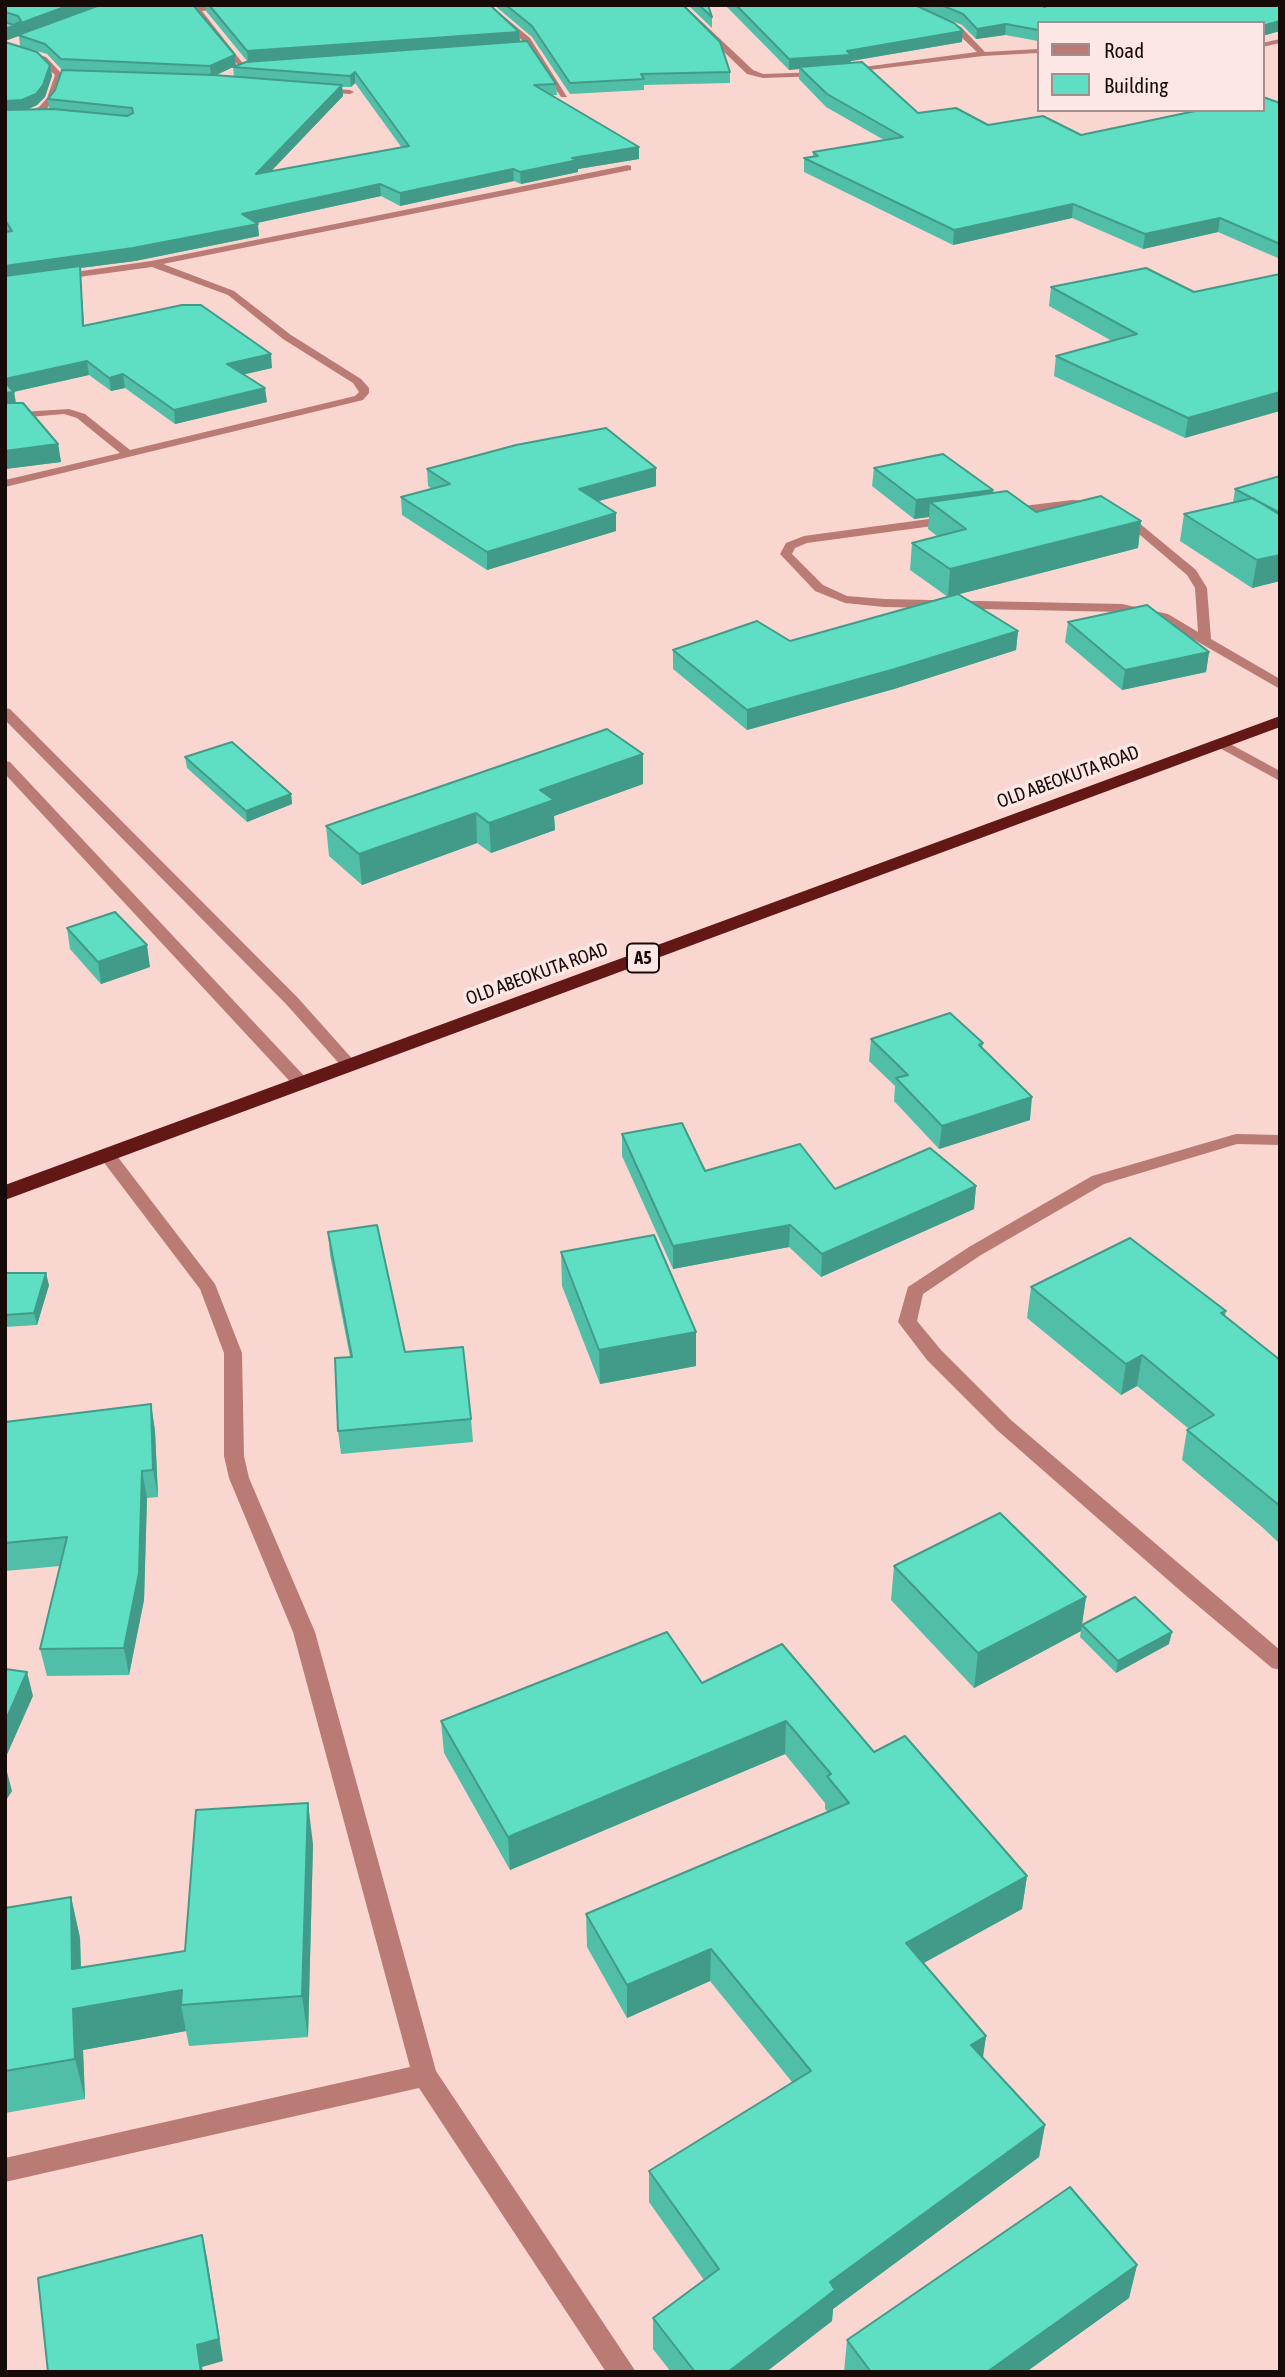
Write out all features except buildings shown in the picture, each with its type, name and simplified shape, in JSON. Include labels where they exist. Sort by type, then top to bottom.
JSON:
[{"type":"highway","name":"OLD ABEOKUTA ROAD","points":[[5,1193],[1280,721]]},
{"type":"street","points":[[163,10],[259,5]]},
{"type":"street","points":[[485,5],[531,47],[564,95]]},
{"type":"street","points":[[679,5],[739,63],[751,72],[764,76],[899,67],[983,54],[1036,51]]},
{"type":"street","points":[[900,5],[958,29],[983,54]]},
{"type":"street","points":[[197,9],[242,69],[258,67]]},
{"type":"street","points":[[5,46],[17,42]]},
{"type":"street","points":[[5,46],[43,59],[59,75],[99,78]]},
{"type":"street","points":[[519,48],[531,47]]},
{"type":"street","points":[[55,116],[20,116],[42,108],[51,98],[59,75]]},
{"type":"street","points":[[309,89],[350,92]]},
{"type":"street","points":[[45,278],[151,264],[628,168]]},
{"type":"street","points":[[5,484],[359,398],[364,393],[364,388],[357,381],[287,337],[231,293],[151,264]]},
{"type":"street","points":[[5,416],[65,411],[81,416],[128,454]]},
{"type":"street","points":[[992,514],[1072,503],[1111,508],[1192,573],[1201,588],[1205,641]]},
{"type":"street","points":[[965,518],[804,540],[790,546],[786,554],[819,587],[845,599],[884,603],[1122,608],[1164,617],[1280,685]]},
{"type":"street","points":[[5,712],[292,1001],[350,1066]]},
{"type":"street","points":[[1222,743],[1280,777]]},
{"type":"street","points":[[5,765],[302,1084]]},
{"type":"street","points":[[1280,1140],[1236,1139],[1098,1180],[975,1251],[914,1291],[907,1322],[934,1355],[1004,1425],[1280,1662]]},
{"type":"street","points":[[108,1156],[209,1288],[233,1353],[234,1457],[239,1478],[304,1632],[425,2074],[622,2372]]},
{"type":"street","points":[[5,2170],[425,2074]]}]
